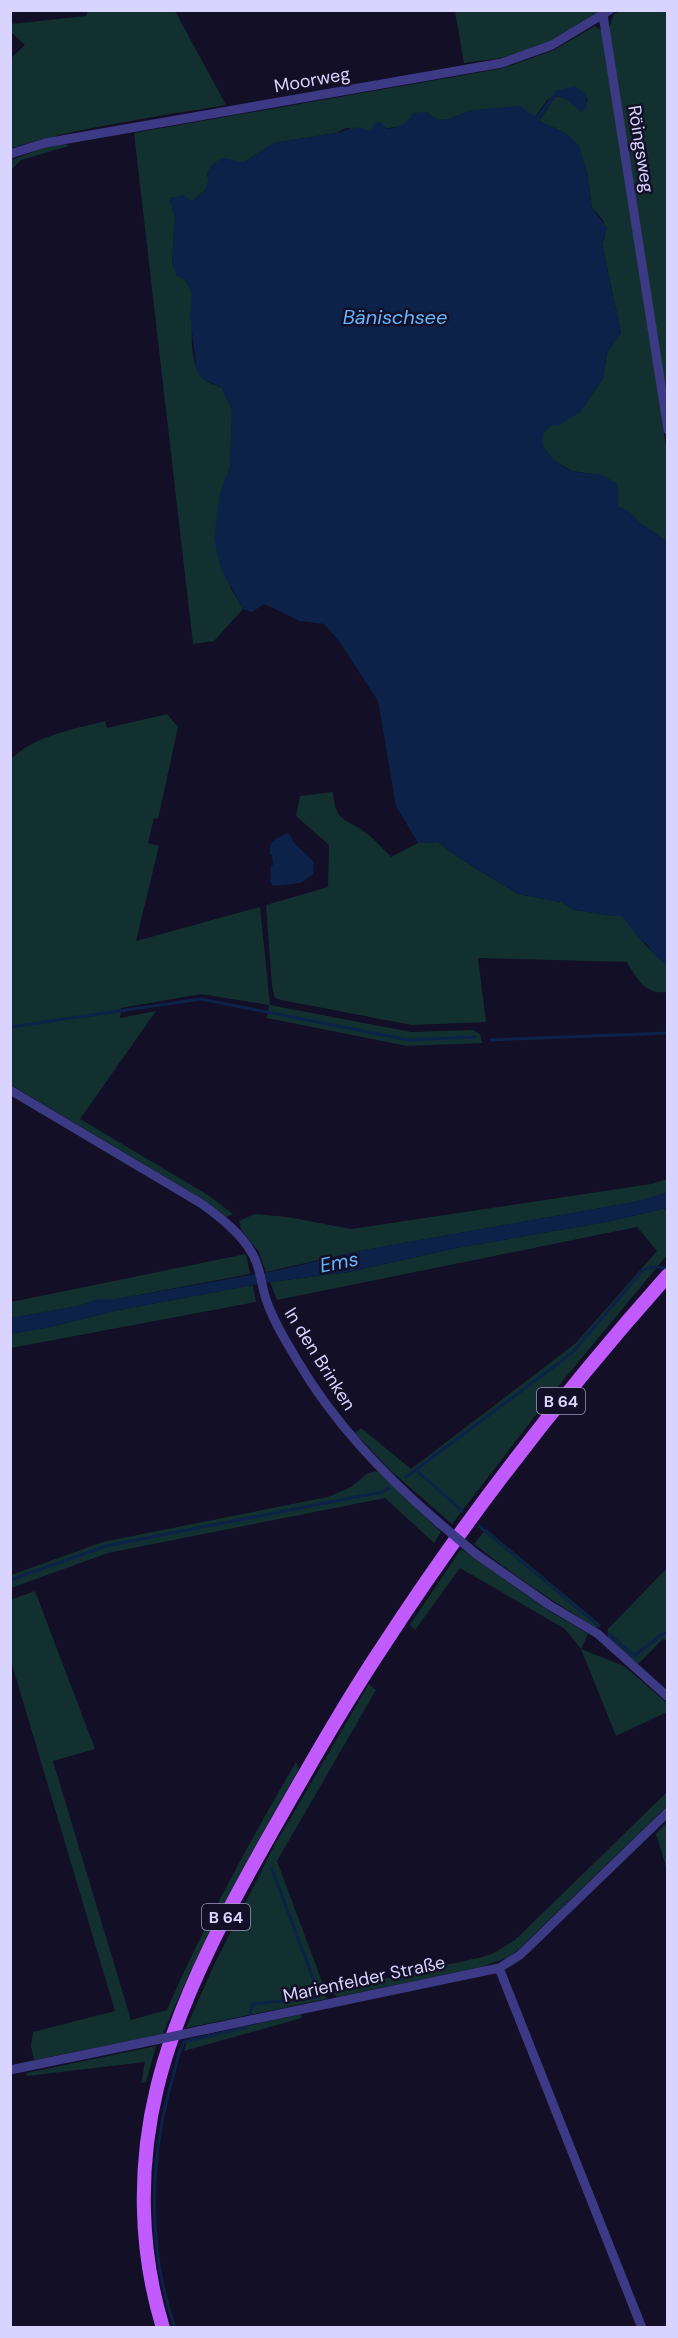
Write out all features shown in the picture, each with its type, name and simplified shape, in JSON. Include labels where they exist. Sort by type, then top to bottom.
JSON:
[{"type":"main road","name":"B 64","points":[[163,2328],[150,2271],[144,2222],[144,2174],[149,2128],[157,2087],[169,2047],[224,1922],[316,1754],[383,1645],[507,1470],[564,1396],[665,1278]]},
{"type":"street","name":"Moorweg","points":[[10,154],[45,142],[502,63],[552,45],[606,13]]},
{"type":"street","name":"Röingsweg","points":[[606,13],[668,430]]},
{"type":"street","name":"In den Brinken","points":[[10,1090],[202,1204],[227,1223],[249,1250],[258,1267],[263,1289],[275,1321],[327,1406],[374,1463],[476,1554],[549,1605],[598,1634],[668,1697]]},
{"type":"street","name":"Marienfelder Straße","points":[[10,2070],[499,1968],[520,1955],[668,1812]]},
{"type":"street","points":[[499,1968],[642,2328]]},
{"type":"green space","points":[[88,11],[175,11],[226,105],[91,128],[11,148],[11,58],[25,45],[11,32],[11,24],[86,16]]},
{"type":"green space","points":[[455,11],[600,11],[550,42],[502,58],[464,63]]},
{"type":"green space","points":[[620,11],[667,11],[667,397],[609,28],[614,14]]},
{"type":"green space","points":[[595,26],[602,31],[667,452],[667,545],[665,540],[640,523],[627,510],[618,507],[600,475],[572,471],[554,461],[543,447],[541,438],[545,429],[580,412],[603,378],[607,353],[621,333],[602,244],[605,236],[603,220],[592,208],[587,173],[579,146],[565,133],[539,121],[556,96],[566,99],[581,111],[586,107],[588,99],[574,86],[547,100],[535,117],[473,110],[449,119],[437,120],[426,112],[402,126],[370,131],[346,128],[336,133],[274,143],[244,162],[212,165],[207,174],[209,181],[204,191],[192,201],[170,198],[175,218],[172,263],[187,282],[192,295],[194,359],[204,379],[222,388],[232,410],[230,468],[220,494],[230,587],[243,609],[214,641],[193,644],[134,133],[504,68],[554,50]]},
{"type":"green space","points":[[66,144],[69,146],[21,160],[11,170],[11,160],[46,147]]},
{"type":"green space","points":[[167,714],[178,727],[158,819],[154,818],[148,843],[159,846],[136,941],[260,907],[270,1005],[411,1032],[473,1030],[480,1034],[482,1043],[407,1046],[267,1018],[269,1005],[201,994],[121,1008],[120,1018],[156,1011],[80,1119],[208,1195],[233,1214],[226,1217],[204,1200],[11,1085],[11,759],[32,744],[67,731],[105,721],[107,728]]},
{"type":"green space","points":[[333,792],[334,803],[340,816],[370,836],[391,857],[418,843],[438,842],[459,858],[518,894],[561,902],[575,910],[614,916],[622,915],[648,948],[667,965],[667,992],[647,988],[638,980],[627,962],[478,958],[486,1022],[412,1025],[275,998],[272,986],[266,905],[328,887],[329,845],[296,816],[300,796]]},
{"type":"green space","points":[[667,1179],[667,1193],[634,1202],[359,1251],[266,1272],[259,1252],[241,1230],[239,1221],[254,1214],[288,1217],[351,1229],[651,1184]]},
{"type":"green space","points":[[667,1208],[667,1255],[556,1389],[452,1524],[390,1470],[355,1433],[361,1428],[411,1469],[576,1343],[657,1251],[637,1227],[277,1300],[270,1282],[349,1272],[456,1248],[606,1222]]},
{"type":"green space","points":[[246,1254],[250,1274],[117,1299],[99,1299],[79,1306],[11,1318],[11,1302]]},
{"type":"green space","points":[[253,1285],[256,1302],[11,1348],[11,1334],[119,1310]]},
{"type":"green space","points":[[377,1471],[441,1532],[434,1543],[385,1498],[108,1553],[11,1588],[11,1575],[103,1542],[328,1497],[351,1487],[368,1473]]},
{"type":"green space","points":[[486,1529],[601,1625],[596,1628],[474,1544]]},
{"type":"green space","points":[[461,1549],[546,1609],[588,1634],[581,1649],[565,1629],[460,1568],[415,1630],[410,1625]]},
{"type":"green space","points":[[667,1568],[667,1641],[663,1639],[638,1664],[608,1637],[608,1629]]},
{"type":"green space","points":[[35,1591],[95,1749],[53,1761],[131,2020],[167,2010],[228,1884],[296,1762],[299,1769],[210,1932],[163,2034],[34,2060],[31,2046],[33,2032],[115,2011],[11,1661],[10,1600]]},
{"type":"green space","points":[[581,1649],[624,1666],[667,1703],[667,1712],[616,1736]]},
{"type":"green space","points":[[369,1684],[376,1690],[277,1861],[324,1987],[326,1999],[186,2028],[214,1965],[273,1848]]},
{"type":"green space","points":[[667,1792],[667,1806],[507,1958],[481,1967],[337,1997],[333,1993],[330,1985],[356,1985],[494,1953],[515,1940]]},
{"type":"green space","points":[[667,1822],[667,1870],[656,1834]]},
{"type":"green space","points":[[301,2014],[302,2018],[184,2051],[188,2039]]},
{"type":"green space","points":[[156,2046],[146,2082],[141,2083],[145,2062],[27,2076],[26,2073]]},
{"type":"water","name":"Bänischsee","points":[[574,86],[585,94],[586,108],[581,112],[566,99],[556,96],[539,121],[565,133],[579,145],[587,173],[592,208],[607,228],[602,244],[621,333],[607,353],[603,378],[580,412],[558,426],[552,425],[543,438],[547,452],[558,464],[576,472],[601,475],[618,484],[618,507],[627,510],[640,523],[665,540],[667,545],[667,965],[655,956],[646,943],[639,939],[622,916],[574,910],[561,902],[518,894],[459,858],[438,842],[418,843],[396,806],[378,701],[339,641],[324,624],[300,621],[264,604],[252,612],[243,609],[221,569],[214,538],[220,494],[230,468],[232,410],[222,388],[203,379],[197,373],[190,316],[192,293],[185,279],[176,275],[172,263],[175,218],[169,198],[183,195],[192,201],[204,191],[209,181],[207,174],[212,165],[221,158],[244,162],[274,143],[336,133],[357,127],[370,131],[374,124],[381,122],[387,129],[396,127],[403,125],[413,113],[426,112],[437,120],[449,119],[473,110],[520,106],[535,117],[557,90]]},
{"type":"water","points":[[289,833],[294,843],[314,862],[313,874],[301,883],[273,886],[270,881],[273,865],[270,846],[274,840]]},
{"type":"water","name":"Ems","points":[[667,1193],[667,1208],[606,1222],[456,1248],[349,1272],[270,1282],[119,1310],[11,1334],[11,1318],[79,1306],[99,1299],[117,1299],[279,1270],[359,1251],[634,1202]]},
{"type":"waterway","points":[[10,1027],[201,999],[408,1040],[475,1037]]},
{"type":"waterway","points":[[491,1040],[668,1033]]},
{"type":"waterway","points":[[406,1477],[572,1353],[643,1270],[654,1267],[668,1268]]},
{"type":"waterway","points":[[416,1470],[462,1511]]},
{"type":"waterway","points":[[10,1580],[106,1546],[382,1492],[389,1488]]},
{"type":"waterway","points":[[479,1526],[599,1626]]},
{"type":"waterway","points":[[609,1634],[634,1656],[664,1633],[668,1633]]},
{"type":"waterway","points":[[250,2014],[253,2004],[317,1997],[319,1994],[272,1869]]},
{"type":"waterway","points":[[175,2328],[166,2298],[156,2235],[156,2171],[165,2108],[184,2042],[247,2027]]}]
